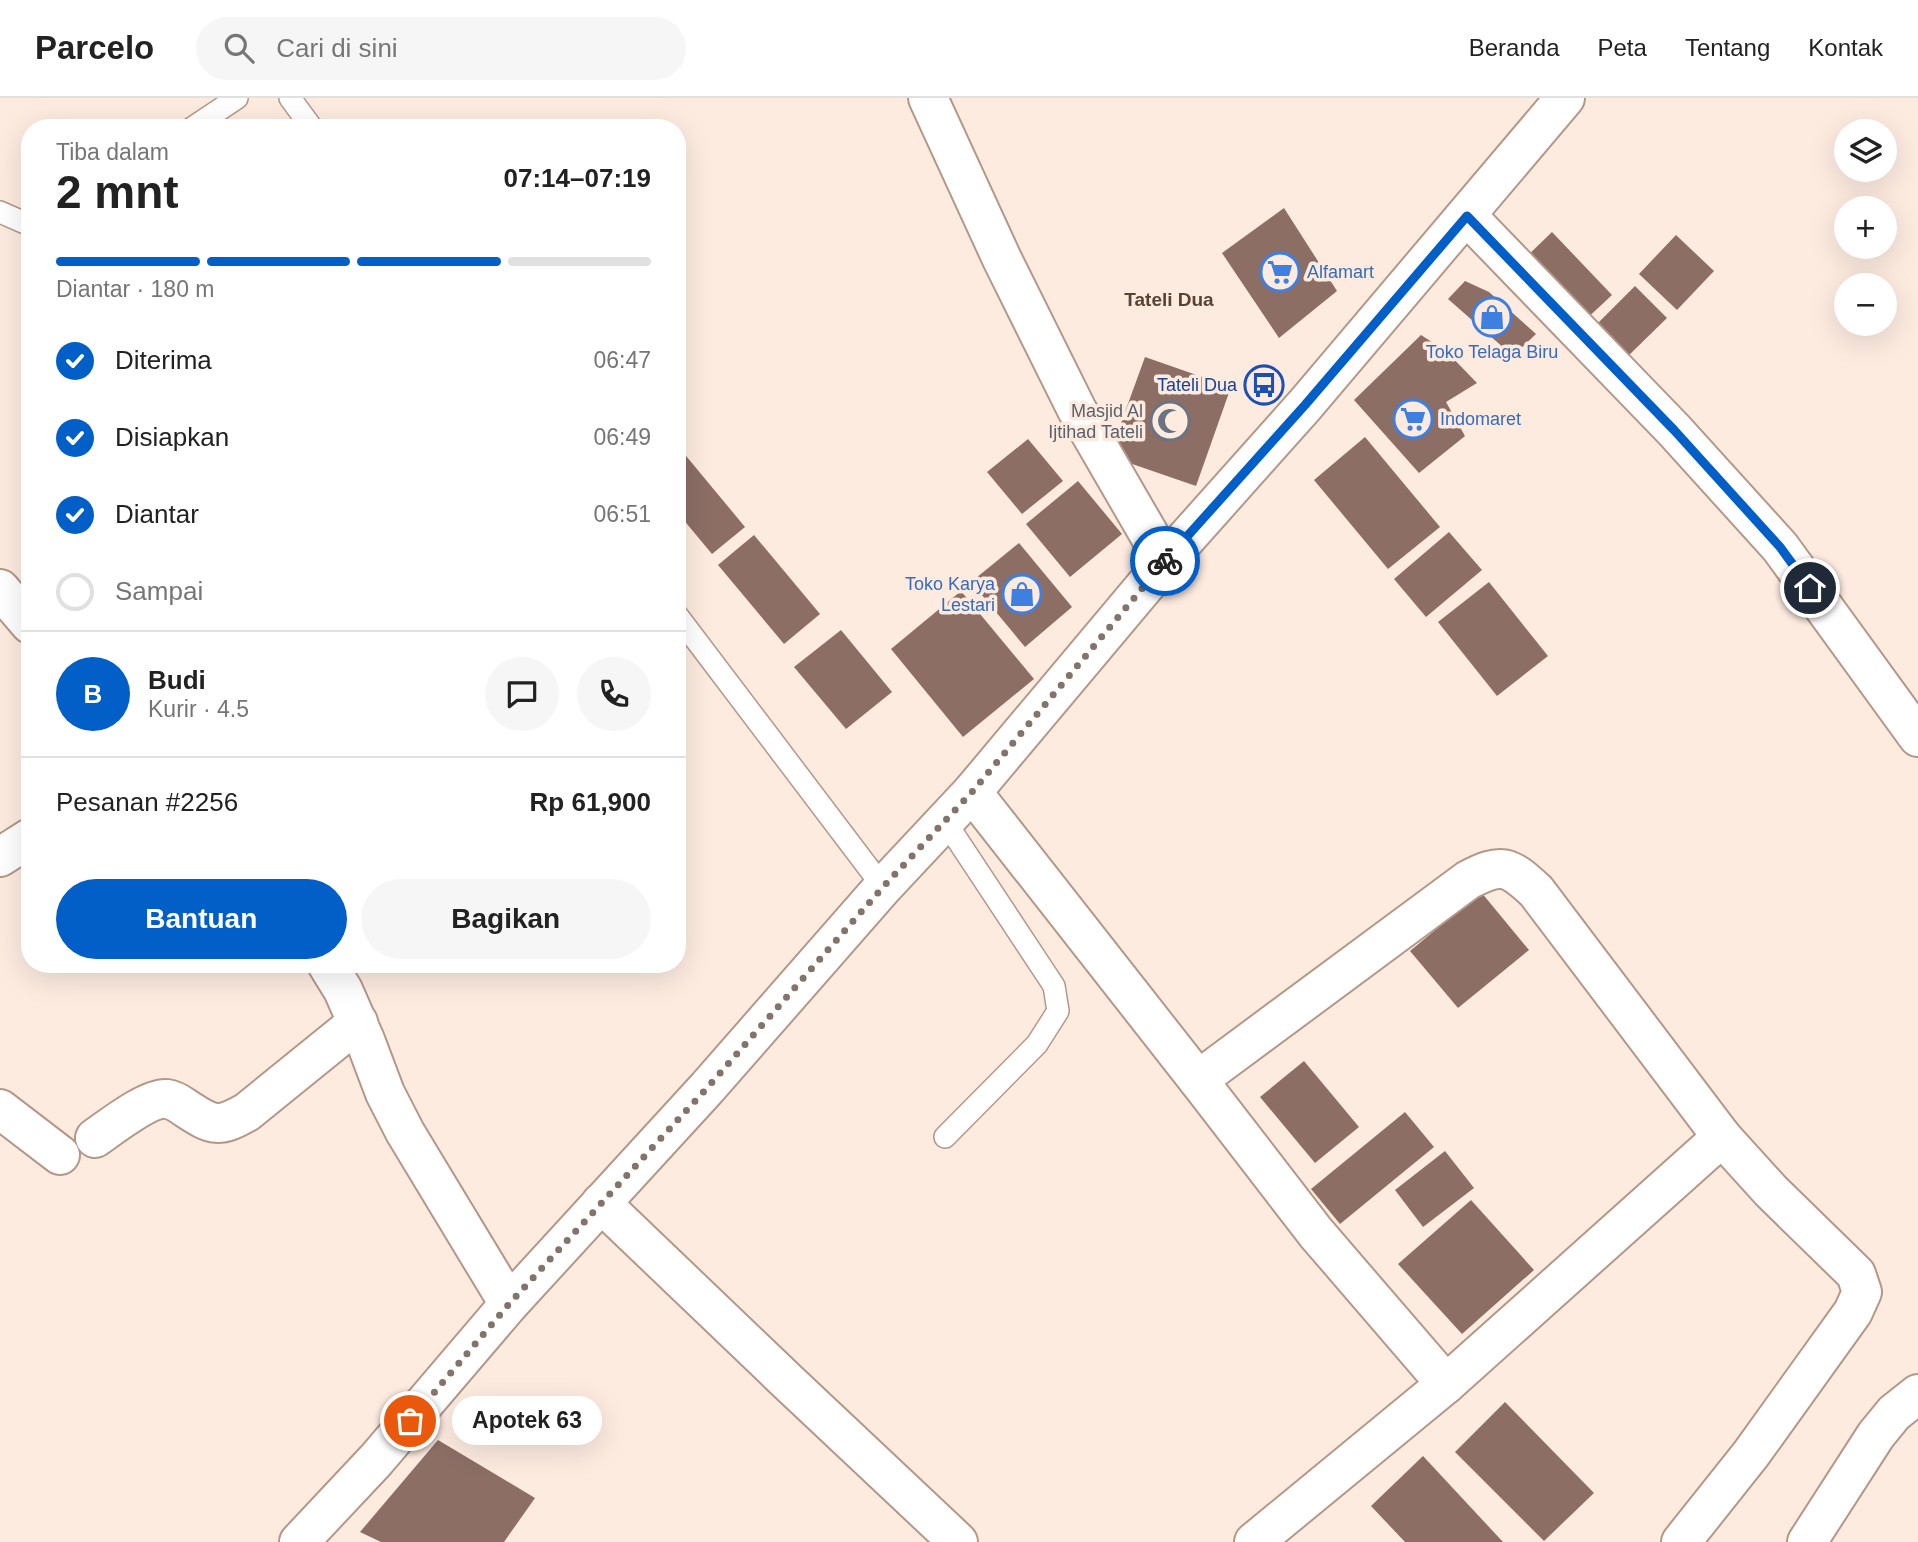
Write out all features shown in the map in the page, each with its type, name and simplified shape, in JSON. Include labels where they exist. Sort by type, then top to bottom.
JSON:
[{"type":"main road","points":[[929,98],[979,210],[1077,410],[1164,562]]},
{"type":"main road","points":[[299,1542],[376,1460],[509,1304],[707,1088],[883,887],[972,792],[1164,562],[1305,405],[1565,98]]},
{"type":"main road","points":[[1467,216],[1674,430],[1780,547],[1918,737]]},
{"type":"main road","points":[[0,589],[21,614]]},
{"type":"main road","points":[[972,792],[1316,1233],[1446,1384]]},
{"type":"main road","points":[[0,857],[21,844]]},
{"type":"main road","points":[[1198,1080],[1468,880],[1505,869],[1517,873],[1536,891],[1722,1137],[1771,1191],[1856,1274],[1862,1292],[1853,1312],[1751,1454],[1681,1542]]},
{"type":"main road","points":[[333,973],[343,990],[385,1093],[405,1132],[509,1304]]},
{"type":"main road","points":[[95,1138],[148,1104],[165,1098],[177,1102],[209,1124],[228,1123],[247,1112],[358,1023]]},
{"type":"main road","points":[[0,1109],[60,1155]]},
{"type":"main road","points":[[1254,1542],[1446,1384],[1722,1137]]},
{"type":"main road","points":[[601,1203],[958,1542]]},
{"type":"main road","points":[[1807,1542],[1876,1435],[1894,1413],[1918,1394]]},
{"type":"lane","points":[[206,119],[237,98]]},
{"type":"lane","points":[[290,98],[305,119]]},
{"type":"lane","points":[[0,212],[21,220]]},
{"type":"lane","points":[[686,627],[883,887]]},
{"type":"lane","points":[[944,821],[1054,986],[1058,1011],[1037,1044],[945,1137]]},
{"type":"building","name":"Alfamart","points":[[1284,208],[1337,291],[1279,338],[1222,253]]},
{"type":"building","points":[[1552,232],[1612,295],[1581,324],[1522,261]]},
{"type":"building","points":[[1676,235],[1714,271],[1677,310],[1639,274]]},
{"type":"building","name":"Toko Telaga Biru","points":[[1465,281],[1489,292],[1536,334],[1513,356],[1448,299]]},
{"type":"building","points":[[1635,286],[1667,318],[1626,358],[1594,327]]},
{"type":"building","name":"Indomaret","points":[[1421,335],[1446,351],[1477,383],[1446,402],[1465,436],[1419,473],[1354,400]]},
{"type":"building","name":"Masjid Al Ijtihad Tateli","points":[[1145,357],[1231,387],[1196,486],[1109,456]]},
{"type":"building","points":[[1365,437],[1440,527],[1388,569],[1314,480]]},
{"type":"building","points":[[1028,439],[1063,481],[1022,514],[987,472]]},
{"type":"building","points":[[686,456],[745,527],[712,554],[686,523]]},
{"type":"building","points":[[1078,481],[1122,534],[1070,577],[1026,524]]},
{"type":"building","points":[[1449,532],[1482,570],[1426,617],[1394,579]]},
{"type":"building","points":[[754,535],[820,614],[784,644],[718,565]]},
{"type":"building","name":"Toko Karya Lestari","points":[[1019,543],[1072,607],[1025,647],[971,582]]},
{"type":"building","points":[[1489,582],[1548,656],[1497,696],[1438,622]]},
{"type":"building","points":[[961,591],[1034,679],[963,737],[891,649]]},
{"type":"building","points":[[841,630],[892,692],[846,729],[794,667]]},
{"type":"building","points":[[1481,892],[1529,950],[1458,1008],[1410,951]]},
{"type":"building","points":[[1304,1061],[1359,1127],[1315,1163],[1260,1097]]},
{"type":"building","points":[[1405,1112],[1434,1147],[1340,1224],[1311,1189]]},
{"type":"building","points":[[1445,1151],[1474,1188],[1423,1227],[1395,1190]]},
{"type":"building","points":[[1471,1200],[1534,1270],[1462,1334],[1398,1264]]},
{"type":"building","points":[[1505,1402],[1594,1493],[1544,1541],[1455,1452]]},
{"type":"building","points":[[438,1440],[535,1498],[504,1542],[381,1542],[360,1532]]},
{"type":"building","points":[[1423,1456],[1503,1542],[1405,1542],[1371,1506]]},
{"type":"way so far","points":[[410,1421],[509,1304],[707,1088],[883,887],[972,792],[1165,561]]},
{"type":"place","name":"Alfamart","points":[[1280,272]]},
{"type":"place","name":"Toko Telaga Biru","points":[[1492,317]]},
{"type":"place","name":"Tateli Dua","points":[[1264,385]]},
{"type":"place","name":"Indomaret","points":[[1413,419]]},
{"type":"place","name":"Masjid Al Ijtihad Tateli","points":[[1170,421]]},
{"type":"place","name":"Toko Karya Lestari","points":[[1022,594]]},
{"type":"place","name":"Apotek 63","points":[[410,1421]]},
{"type":"district","name":"Tateli Dua","points":[[1169,299]]},
{"type":"route","points":[[1165,561],[1305,405],[1467,216],[1674,430],[1780,547],[1810,588]]}]
